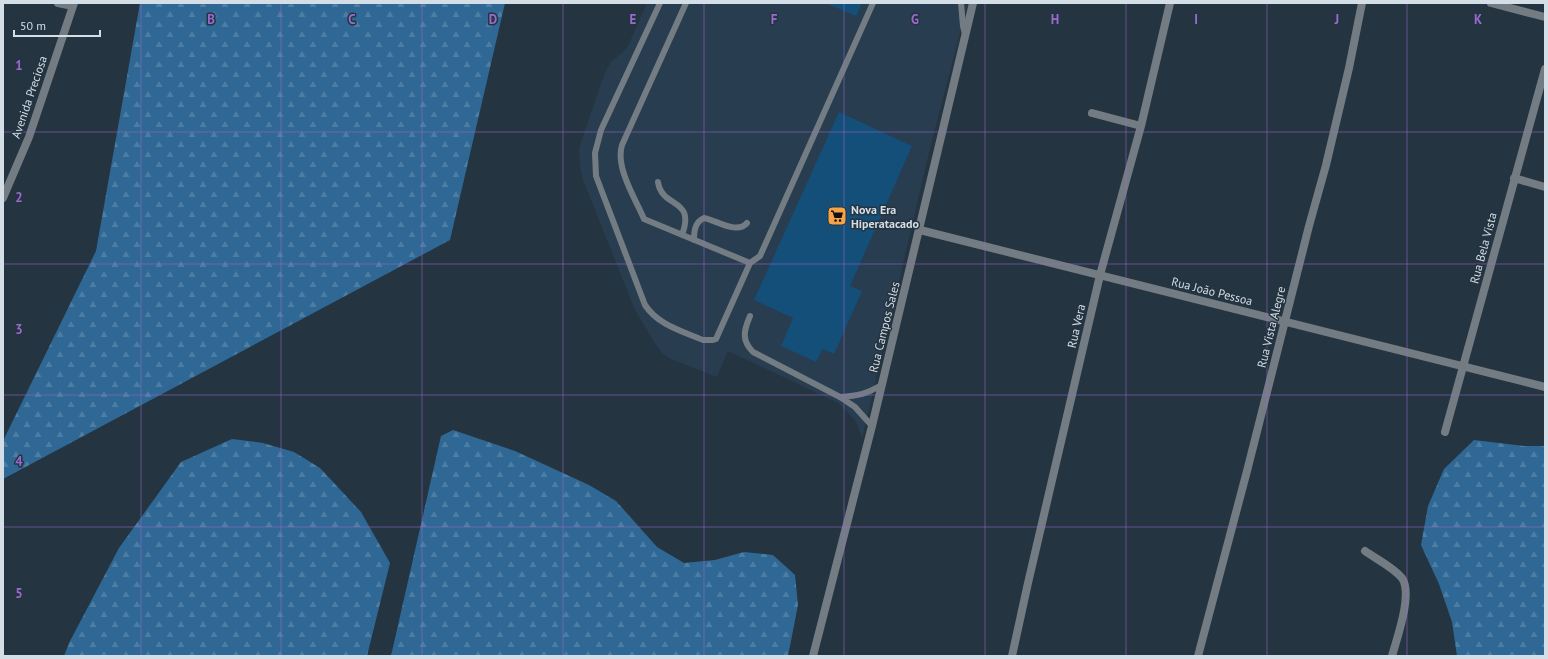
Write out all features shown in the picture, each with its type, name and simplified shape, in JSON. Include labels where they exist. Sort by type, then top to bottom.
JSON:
[{"type":"street","points":[[58,3],[73,4]]},
{"type":"street","name":"Rua Campos Sales","points":[[813,656],[872,426],[973,3]]},
{"type":"street","name":"Rua Vera","points":[[1012,656],[1100,275],[1141,126],[1170,3]]},
{"type":"street","name":"Rua Vista Alegre","points":[[1198,656],[1337,120],[1362,3]]},
{"type":"street","points":[[1491,3],[1545,17]]},
{"type":"street","name":"Avenida Preciosa","points":[[3,198],[29,138],[73,4]]},
{"type":"street","name":"Rua Bela Vista","points":[[1445,432],[1545,69]]},
{"type":"street","points":[[1092,113],[1141,126]]},
{"type":"street","points":[[1514,178],[1545,187]]},
{"type":"street","name":"Rua João Pessoa","points":[[920,230],[1545,387]]},
{"type":"street","points":[[1365,551],[1396,572],[1402,579],[1405,586],[1406,598],[1392,656]]},
{"type":"lane","points":[[660,3],[601,130],[595,153],[596,176],[645,305],[652,315],[662,323],[703,340],[716,339],[750,263],[760,256],[873,3]]},
{"type":"lane","points":[[686,3],[622,145],[620,155],[622,168],[644,219],[750,263]]},
{"type":"lane","points":[[962,3],[963,26],[965,34]]},
{"type":"lane","points":[[658,182],[659,188],[662,192],[680,208],[686,216],[686,222],[682,235]]},
{"type":"lane","points":[[694,240],[695,226],[704,218],[736,228],[745,226],[747,223]]},
{"type":"lane","points":[[750,316],[744,334],[747,344],[753,352],[840,397],[854,407],[872,426]]},
{"type":"lane","points":[[840,397],[863,395],[882,384]]},
{"type":"shaded area","points":[[647,3],[968,3],[931,144],[862,439],[855,420],[838,403],[728,351],[717,377],[671,359],[662,353],[635,310],[583,180],[580,166],[579,148],[604,75],[610,63],[624,51],[629,44]]},
{"type":"green space","points":[[140,3],[505,3],[450,240],[3,479],[3,441],[96,251]]},
{"type":"green space","points":[[453,430],[515,451],[589,485],[616,501],[657,547],[684,563],[715,560],[744,552],[773,555],[795,575],[798,605],[788,656],[391,656],[441,436]]},
{"type":"green space","points":[[232,439],[263,443],[294,452],[320,468],[361,512],[390,563],[367,656],[64,656],[69,643],[119,548],[181,462]]},
{"type":"green space","points":[[1474,440],[1524,446],[1545,446],[1545,656],[1457,656],[1452,622],[1439,584],[1421,545],[1428,506],[1444,469]]},
{"type":"building","points":[[825,3],[862,3],[856,16]]},
{"type":"building","name":"Nova Era Hiperatacado","points":[[839,112],[912,146],[850,286],[862,291],[834,354],[823,349],[816,362],[781,346],[793,318],[754,300]]},
{"type":"place","name":"Nova Era Hiperatacado","points":[[837,216]]}]
